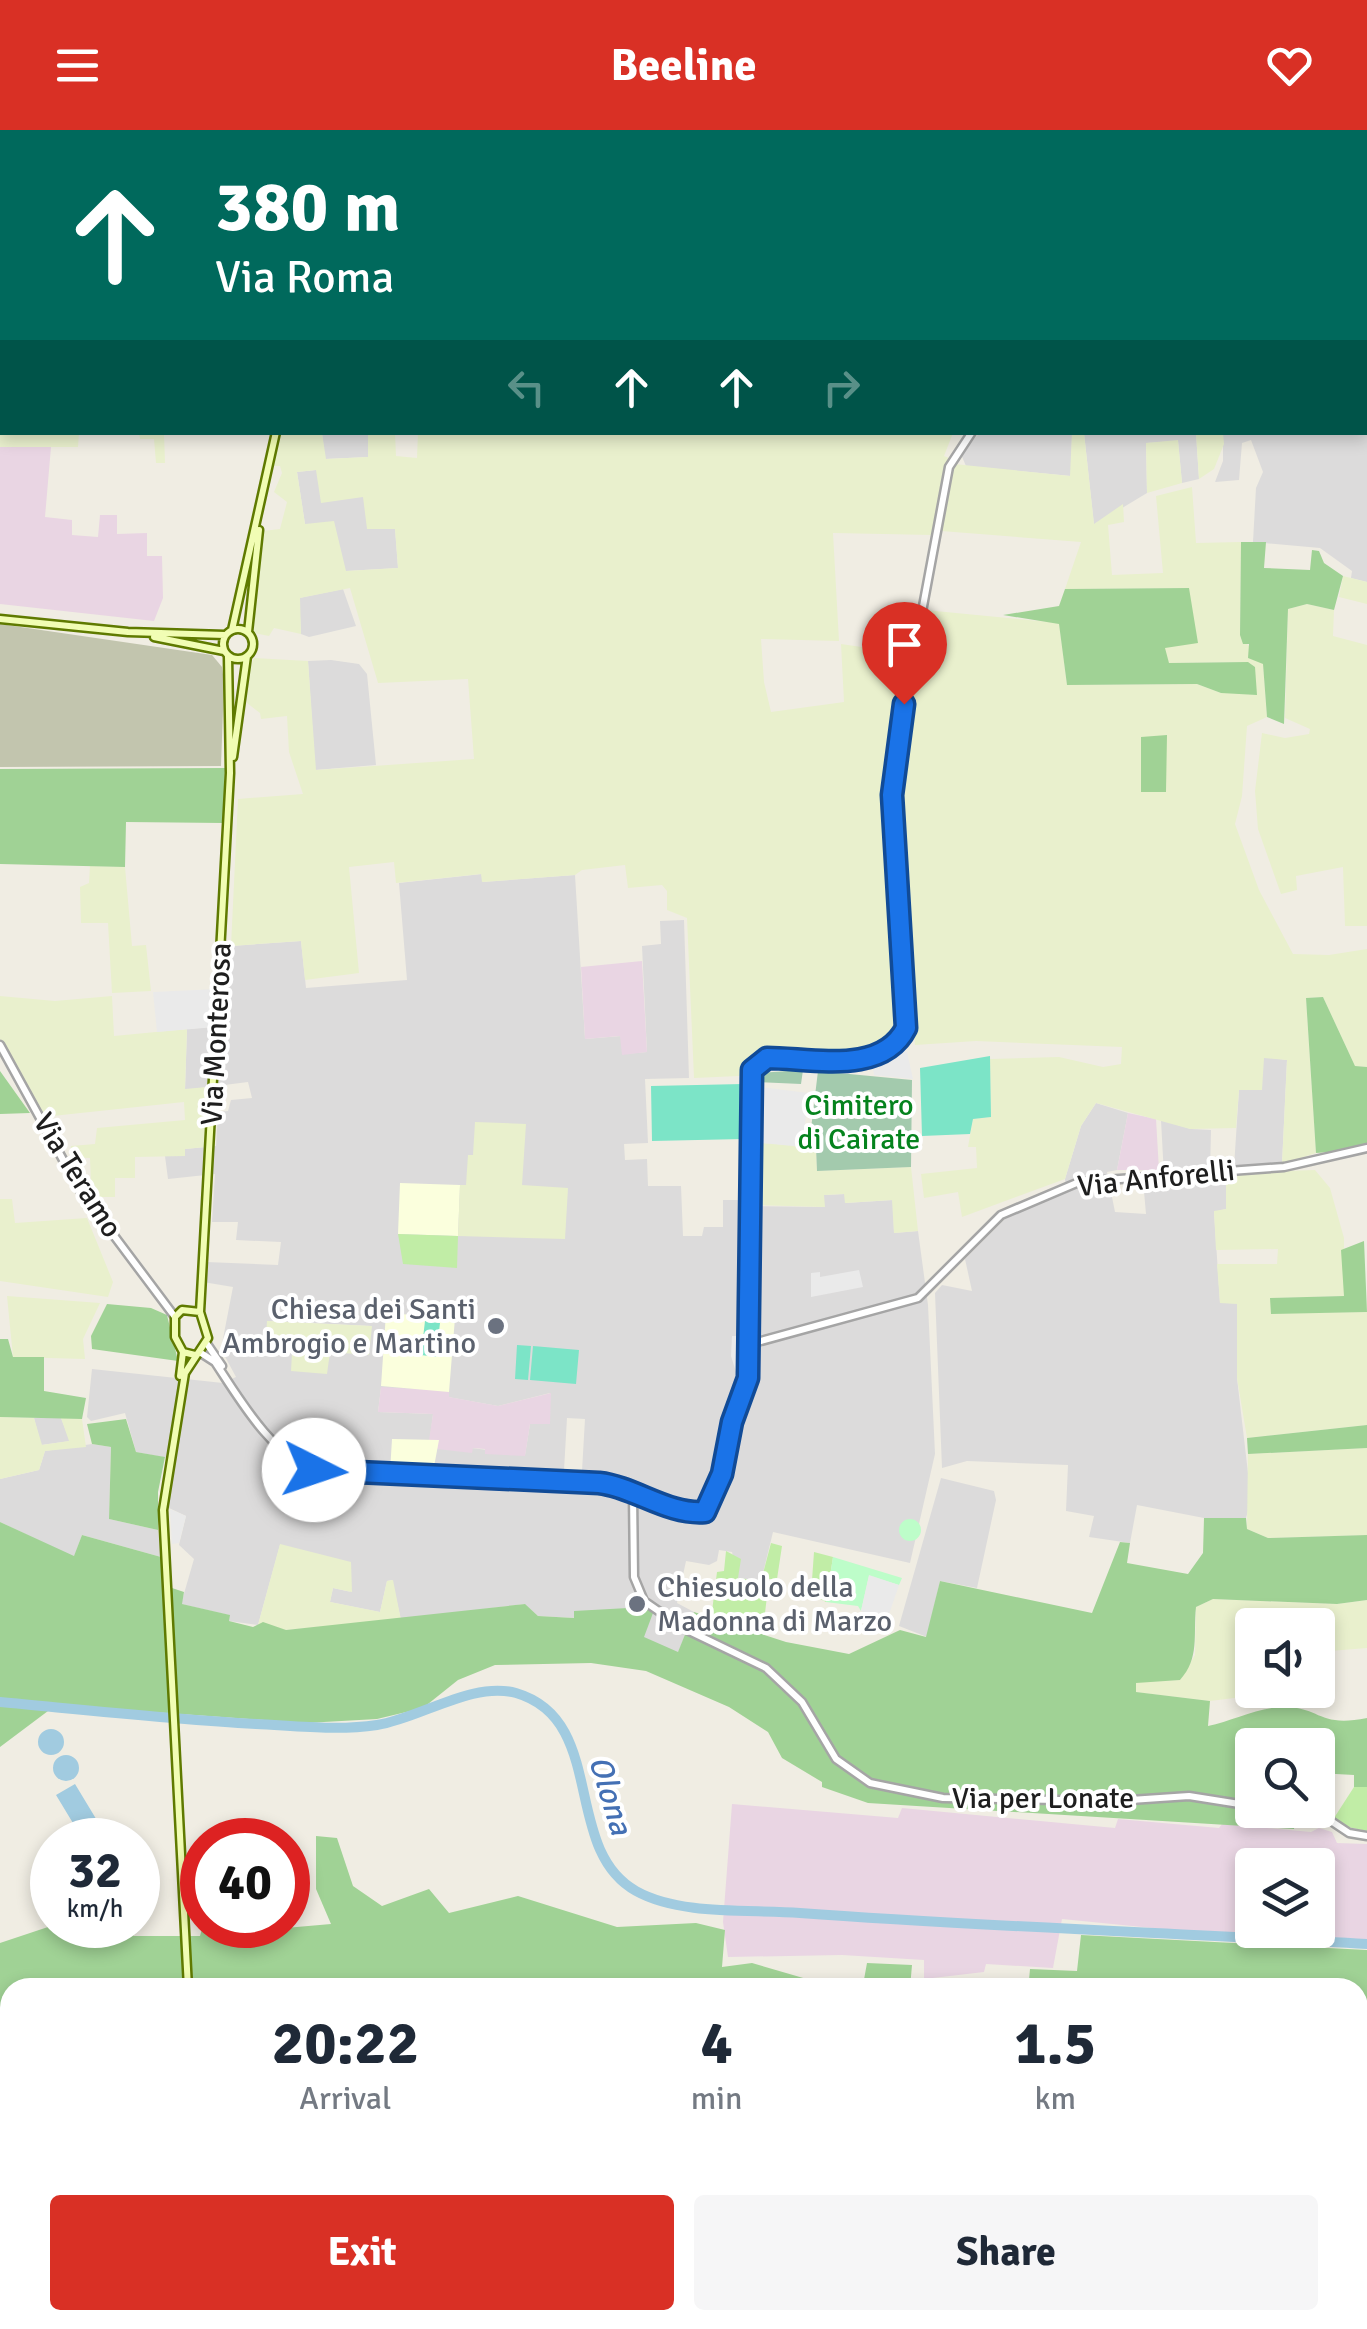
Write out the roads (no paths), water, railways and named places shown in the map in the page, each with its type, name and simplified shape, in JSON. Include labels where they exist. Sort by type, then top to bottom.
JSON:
[{"type":"main road","points":[[228,632],[275,435]]},
{"type":"main road","points":[[0,618],[128,632],[248,632],[262,499]]},
{"type":"main road","points":[[128,632],[247,656]]},
{"type":"main road","name":"Via Monterosa","points":[[200,1312],[230,773],[228,632]]},
{"type":"main road","name":"Via Monterosa","points":[[230,773],[247,656],[253,644],[248,632]]},
{"type":"main road","name":"Via Monterosa","points":[[186,1309],[198,1294]]},
{"type":"main road","points":[[178,1402],[188,1364],[207,1344],[208,1330],[200,1312],[186,1309],[175,1317],[175,1337],[183,1352],[164,1493],[187,1978]]},
{"type":"main road","points":[[183,1352],[198,1354]]},
{"type":"street","points":[[198,1354],[215,1362],[272,1438],[298,1463],[317,1471],[599,1483],[690,1513],[705,1512],[722,1474],[732,1422],[748,1378],[748,1081],[752,1070],[767,1058],[870,1059],[892,1049],[906,1028],[893,767],[949,467],[970,435]]},
{"type":"street","name":"Via Teramo","points":[[0,1046],[80,1189],[175,1317]]},
{"type":"street","name":"Via Anforelli","points":[[750,1344],[918,1298],[1001,1216],[1079,1182],[1284,1167],[1367,1148]]},
{"type":"street","name":"Via Teramo","points":[[164,1299],[186,1309]]},
{"type":"street","points":[[207,1344],[225,1376]]},
{"type":"street","points":[[633,1494],[636,1510],[648,1500]]},
{"type":"street","name":"Via per Lonate","points":[[636,1510],[634,1578],[644,1601],[683,1628],[766,1668],[802,1702],[840,1763],[870,1783],[925,1796],[1116,1801],[1189,1796],[1235,1803]]},
{"type":"street","points":[[1335,1824],[1367,1836]]},
{"type":"water","points":[[51,1729],[60,1733],[64,1742],[60,1751],[51,1755],[42,1751],[38,1742],[42,1733]]},
{"type":"water","points":[[66,1755],[75,1759],[79,1768],[75,1777],[66,1781],[57,1777],[53,1768],[57,1759]]},
{"type":"water","points":[[75,1784],[96,1818],[70,1818],[56,1795]]},
{"type":"waterway","name":"Olona","points":[[0,1702],[224,1722],[347,1728],[394,1721],[482,1692],[516,1693],[544,1708],[563,1729],[575,1756],[599,1846],[613,1872],[636,1891],[654,1899],[716,1910],[1367,1944]]},
{"type":"place","name":"Chiesa dei Santi Ambrogio e Martino","points":[[496,1326]]},
{"type":"place","name":"Chiesuolo della Madonna di Marzo","points":[[637,1604]]},
{"type":"park label","name":"Cimitero di Cairate","points":[[859,1122]]}]
